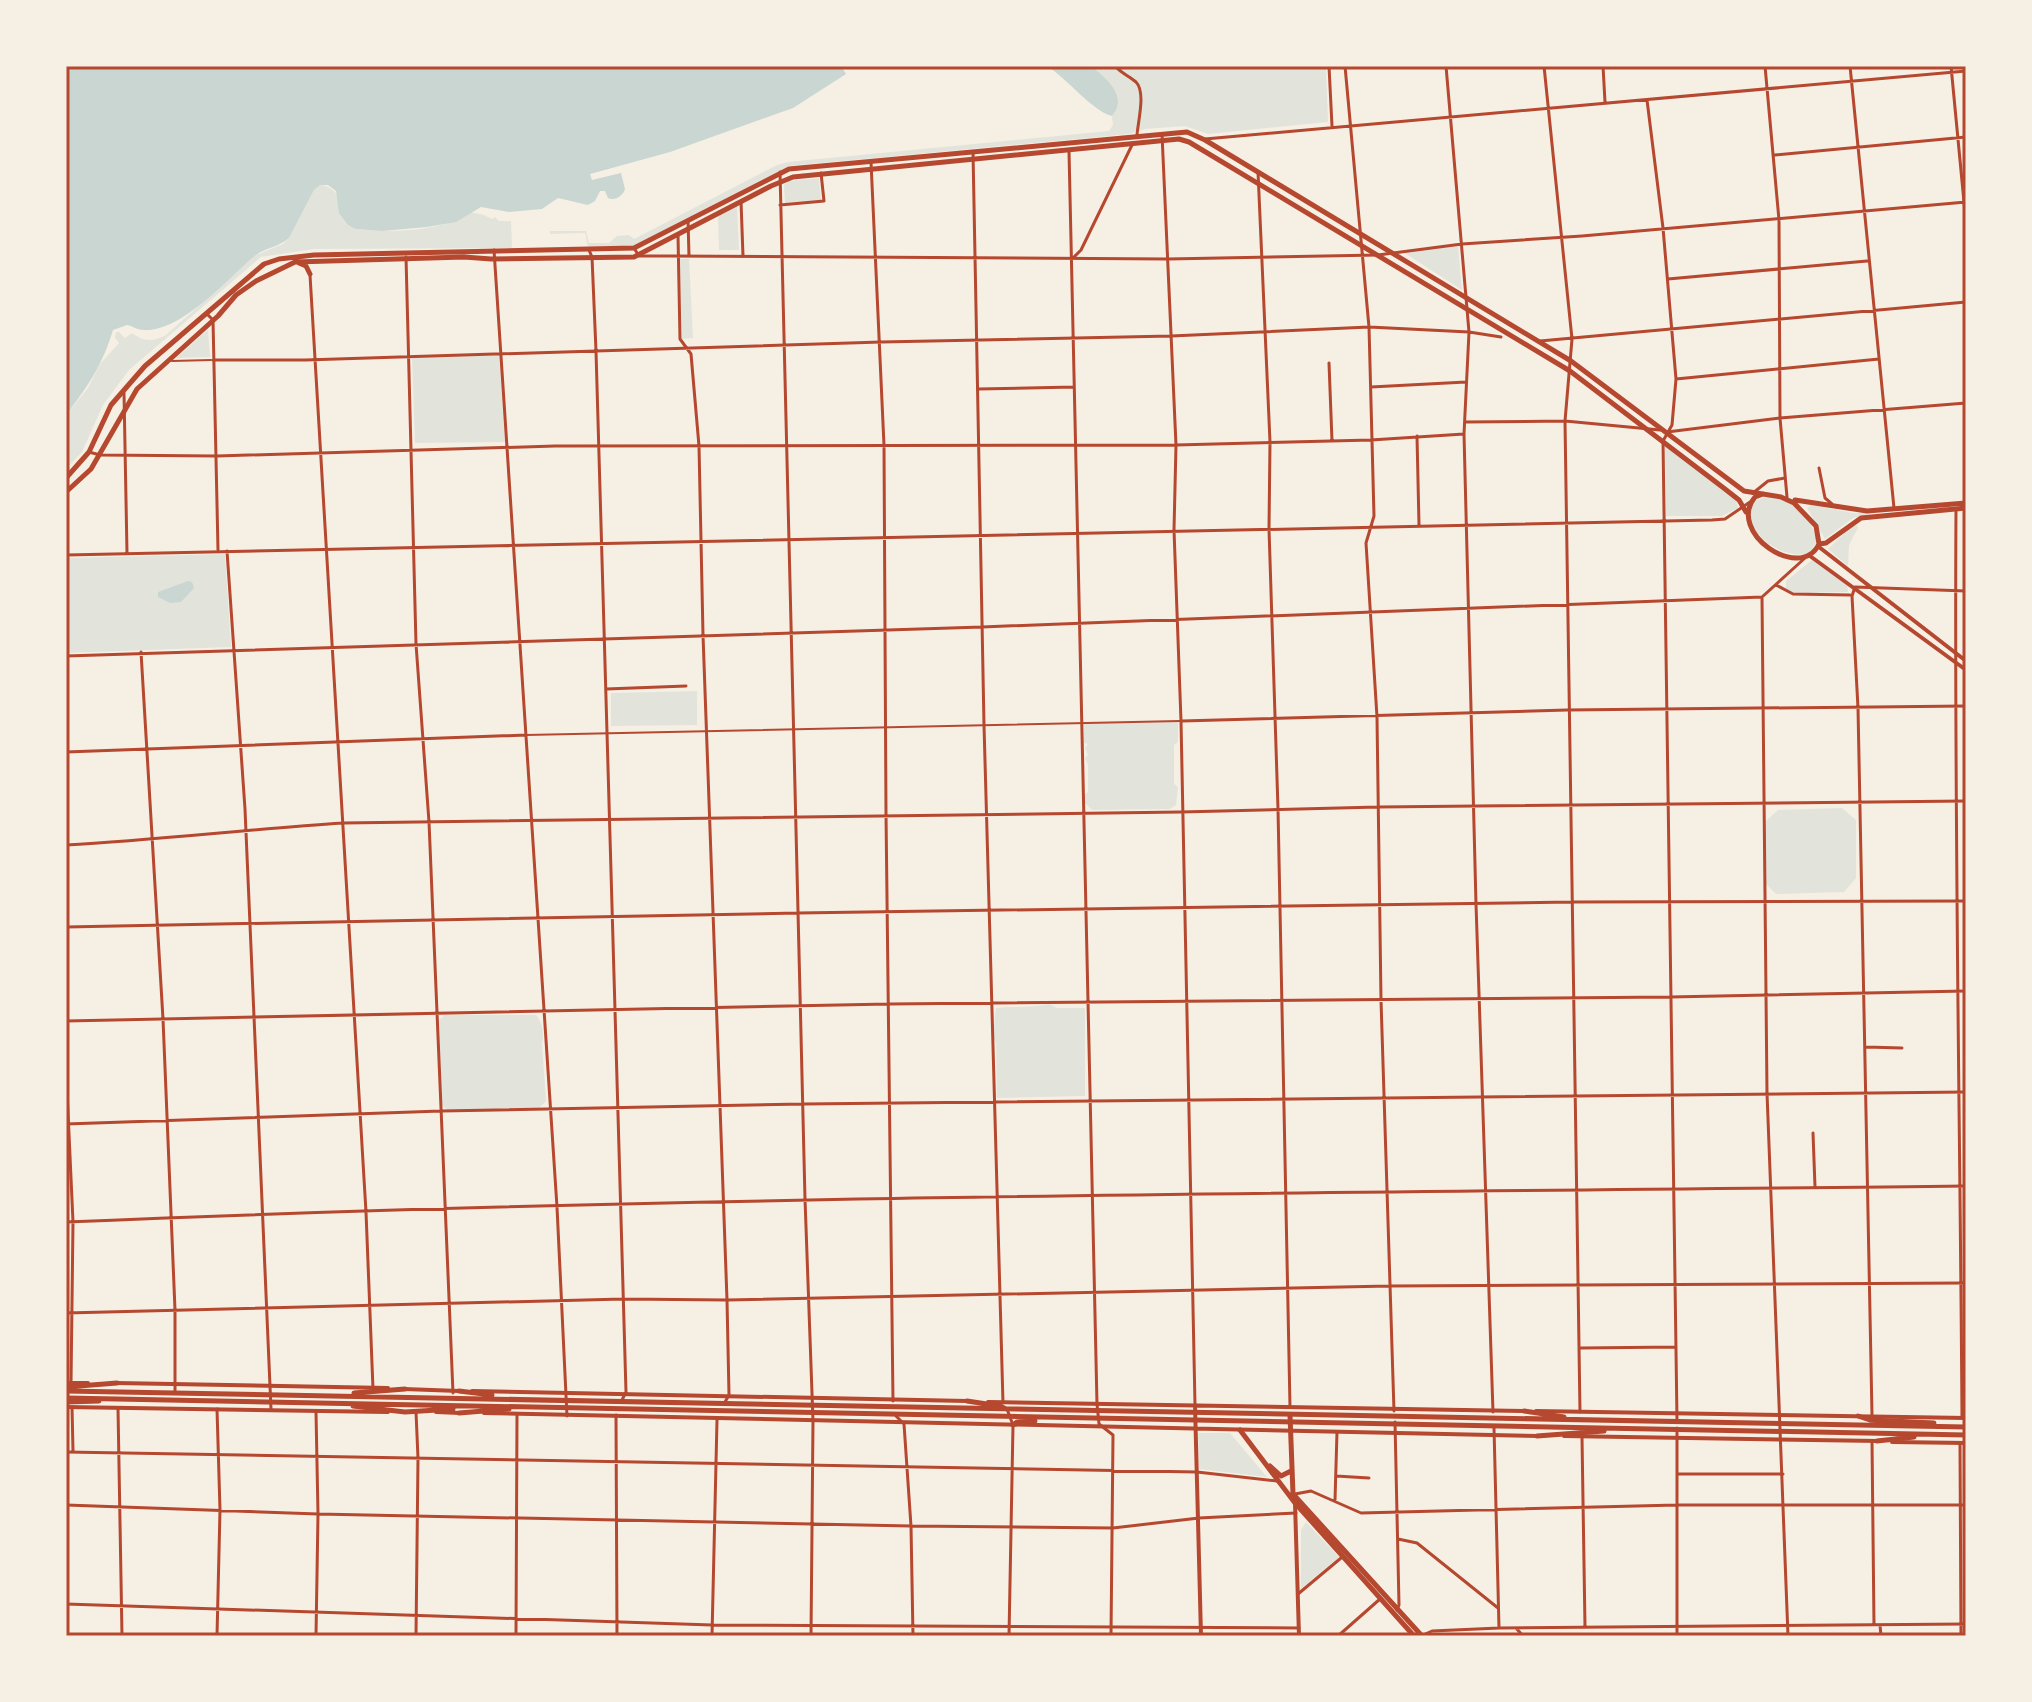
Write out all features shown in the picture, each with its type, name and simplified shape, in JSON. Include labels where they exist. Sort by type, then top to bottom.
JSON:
[{"type":"main road","points":[[66,492],[81,481],[100,455],[137,389],[213,320],[261,266],[279,259],[634,248],[780,172],[1132,144],[1187,132],[1571,361],[1744,491],[1867,511],[1966,505]]},
{"type":"main road","points":[[1069,147],[1137,137],[1189,142],[1570,371],[1743,506],[1755,534],[1768,548],[1785,556],[1807,557],[1855,587],[1966,670]]},
{"type":"main road","points":[[464,254],[495,259],[639,256],[780,182],[793,177],[871,165]]},
{"type":"main road","points":[[66,478],[89,452],[111,405],[152,360],[241,287],[286,265],[309,258]]},
{"type":"main road","points":[[286,265],[301,263],[310,274]]},
{"type":"main road","points":[[261,266],[271,265],[273,270],[270,273]]},
{"type":"main road","points":[[152,360],[159,367]]},
{"type":"main road","points":[[1748,518],[1750,502],[1763,494]]},
{"type":"main road","points":[[1788,499],[1812,520],[1819,546],[1966,661]]},
{"type":"main road","points":[[1807,557],[1861,518],[1956,509],[1966,505]]},
{"type":"main road","points":[[67,1386],[117,1383],[271,1386],[373,1400],[567,1416],[1963,1443]]},
{"type":"main road","points":[[67,1386],[175,1396]]},
{"type":"main road","points":[[68,1403],[118,1408],[316,1411],[373,1400],[405,1389],[1964,1418]]},
{"type":"main road","points":[[456,1391],[537,1403]]},
{"type":"main road","points":[[68,1403],[175,1396],[373,1400],[405,1412],[416,1412],[537,1403]]},
{"type":"main road","points":[[312,1399],[373,1400]]},
{"type":"main road","points":[[567,1404],[622,1401],[724,1404],[896,1416],[1064,1418]]},
{"type":"main road","points":[[967,1401],[1007,1410]]},
{"type":"main road","points":[[405,1412],[537,1403],[721,1411],[1007,1410],[1098,1416],[1494,1422],[1631,1429]]},
{"type":"main road","points":[[1195,1405],[1201,1636]]},
{"type":"main road","points":[[1290,1407],[1291,1495],[1345,1555]]},
{"type":"main road","points":[[1524,1411],[1677,1426],[1964,1435]]},
{"type":"main road","points":[[1013,1425],[1017,1422],[1098,1416]]},
{"type":"main road","points":[[1858,1416],[1870,1420],[1965,1427]]},
{"type":"main road","points":[[1494,1422],[1589,1419]]},
{"type":"main road","points":[[1537,1436],[1677,1426]]},
{"type":"main road","points":[[1782,1428],[1965,1427]]},
{"type":"main road","points":[[1240,1430],[1278,1481],[1382,1597],[1422,1636]]},
{"type":"main road","points":[[1874,1441],[1964,1435]]},
{"type":"main road","points":[[1253,1448],[1281,1476],[1288,1475],[1292,1469]]},
{"type":"main road","points":[[1295,1503],[1299,1636]]},
{"type":"main road","points":[[1396,1611],[1414,1636]]},
{"type":"street","points":[[1073,258],[1081,250],[1137,137],[1141,91],[1115,66]]},
{"type":"street","points":[[1329,66],[1332,126]]},
{"type":"street","points":[[1345,66],[1369,327],[1371,387],[1374,516],[1366,543],[1377,717],[1381,1000],[1398,1539],[1396,1611]]},
{"type":"street","points":[[1446,66],[1469,332],[1464,434],[1466,524],[1499,1628]]},
{"type":"street","points":[[1544,66],[1572,339],[1565,421],[1566,603],[1580,1412]]},
{"type":"street","points":[[1603,66],[1605,103]]},
{"type":"street","points":[[1765,66],[1779,220],[1780,418],[1788,499]]},
{"type":"street","points":[[1850,66],[1894,509]]},
{"type":"street","points":[[1951,66],[1966,223]]},
{"type":"street","points":[[1205,140],[1332,126],[1767,91],[1966,71]]},
{"type":"street","points":[[1647,100],[1663,228],[1676,379],[1672,425],[1663,441],[1663,521],[1677,1415],[1677,1636]]},
{"type":"street","points":[[1773,155],[1966,137]]},
{"type":"street","points":[[1162,138],[1176,445],[1174,530],[1181,721],[1195,1405]]},
{"type":"street","points":[[1069,147],[1097,1404],[1103,1428],[1113,1435],[1111,1636]]},
{"type":"street","points":[[973,155],[998,1294],[1002,1402],[1013,1425],[1009,1636]]},
{"type":"street","points":[[871,165],[884,445],[893,1408],[904,1424],[911,1526],[913,1636]]},
{"type":"street","points":[[780,172],[813,1421],[811,1636]]},
{"type":"street","points":[[1258,172],[1270,442],[1269,529],[1283,1001],[1290,1407]]},
{"type":"street","points":[[780,205],[824,201],[821,173]]},
{"type":"street","points":[[741,201],[743,256]]},
{"type":"street","points":[[634,248],[639,256],[1262,259],[1378,255],[1390,251],[1462,244],[1779,220],[1965,202]]},
{"type":"street","points":[[688,220],[689,256]]},
{"type":"street","points":[[678,224],[680,339],[691,354],[699,446],[727,1300],[729,1395],[717,1420],[712,1636]]},
{"type":"street","points":[[494,250],[557,1207],[567,1416]]},
{"type":"street","points":[[589,250],[592,257],[596,351],[626,1392],[616,1417],[617,1636]]},
{"type":"street","points":[[406,256],[416,644],[429,822],[449,1304],[456,1391],[454,1407]]},
{"type":"street","points":[[309,258],[355,1015],[373,1400]]},
{"type":"street","points":[[1668,279],[1869,261]]},
{"type":"street","points":[[1539,341],[1966,302]]},
{"type":"street","points":[[206,313],[213,320],[218,551]]},
{"type":"street","points":[[172,361],[1171,336],[1369,327],[1469,332],[1501,337]]},
{"type":"street","points":[[1676,379],[1879,359]]},
{"type":"street","points":[[1329,363],[1332,441]]},
{"type":"street","points":[[1371,387],[1466,382]]},
{"type":"street","points":[[125,387],[127,553]]},
{"type":"street","points":[[978,389],[1075,387]]},
{"type":"street","points":[[1465,422],[1565,421],[1667,432],[1780,418],[1966,403]]},
{"type":"street","points":[[89,452],[100,455],[217,456],[597,446],[1176,445],[1371,440],[1464,434]]},
{"type":"street","points":[[1417,436],[1419,525]]},
{"type":"street","points":[[1819,468],[1825,498],[1838,508]]},
{"type":"street","points":[[1753,494],[1768,481],[1785,478]]},
{"type":"street","points":[[66,555],[1663,521],[1725,519],[1750,502]]},
{"type":"street","points":[[1956,509],[1955,801],[1963,1092],[1964,1418]]},
{"type":"street","points":[[227,551],[246,829],[271,1409]]},
{"type":"street","points":[[66,656],[982,627],[1762,597],[1807,557]]},
{"type":"street","points":[[1776,585],[1793,594],[1852,596]]},
{"type":"street","points":[[1872,1417],[1858,708],[1852,596],[1855,587],[1966,591]]},
{"type":"street","points":[[1762,597],[1767,1093],[1782,1416],[1788,1636]]},
{"type":"street","points":[[141,652],[163,1019],[175,1310],[175,1409]]},
{"type":"street","points":[[606,689],[686,686]]},
{"type":"street","points":[[66,752],[607,732],[1377,717],[1567,710],[1966,706]]},
{"type":"street","points":[[66,845],[154,841],[246,829],[343,823],[1966,801]]},
{"type":"street","points":[[66,927],[1571,902],[1966,901]]},
{"type":"street","points":[[66,1021],[889,1004],[1670,997],[1966,991]]},
{"type":"street","points":[[1866,1047],[1902,1048]]},
{"type":"street","points":[[66,1068],[73,1222],[73,1313],[67,1386]]},
{"type":"street","points":[[67,1124],[441,1111],[803,1104],[1963,1092]]},
{"type":"street","points":[[1813,1133],[1815,1187]]},
{"type":"street","points":[[66,1222],[805,1199],[1191,1192],[1964,1186]]},
{"type":"street","points":[[66,1313],[623,1299],[727,1300],[1389,1286],[1963,1283]]},
{"type":"street","points":[[1581,1348],[1676,1347]]},
{"type":"street","points":[[68,1403],[73,1452]]},
{"type":"street","points":[[118,1408],[122,1636]]},
{"type":"street","points":[[217,1409],[220,1454],[217,1636]]},
{"type":"street","points":[[316,1411],[316,1636]]},
{"type":"street","points":[[416,1412],[416,1636]]},
{"type":"street","points":[[516,1636],[517,1414]]},
{"type":"street","points":[[1335,1501],[1337,1432]]},
{"type":"street","points":[[1582,1437],[1585,1627]]},
{"type":"street","points":[[1874,1441],[1874,1625]]},
{"type":"street","points":[[1961,1636],[1964,1624],[1959,1504],[1963,1443]]},
{"type":"street","points":[[66,1452],[1197,1472],[1278,1481]]},
{"type":"street","points":[[1677,1474],[1783,1474]]},
{"type":"street","points":[[1336,1476],[1369,1478]]},
{"type":"street","points":[[1291,1495],[1311,1491],[1361,1513],[1677,1505],[1966,1505]]},
{"type":"street","points":[[66,1505],[715,1523],[1113,1528],[1199,1518],[1296,1513]]},
{"type":"street","points":[[1398,1539],[1417,1543],[1498,1608]]},
{"type":"street","points":[[1298,1594],[1345,1555]]},
{"type":"street","points":[[1338,1636],[1382,1597]]},
{"type":"street","points":[[66,1604],[712,1625],[1299,1628]]},
{"type":"street","points":[[1422,1636],[1432,1631],[1499,1628],[1964,1624]]},
{"type":"street","points":[[1880,1625],[1881,1636]]},
{"type":"street","points":[[1516,1628],[1523,1636]]},
{"type":"shaded area","points":[[66,66],[841,66],[846,74],[793,108],[670,152],[590,174],[592,180],[621,173],[625,189],[621,196],[613,199],[608,198],[605,191],[600,191],[595,201],[588,205],[558,198],[542,209],[509,212],[481,207],[456,222],[382,231],[356,229],[348,225],[339,213],[336,191],[328,185],[320,185],[314,190],[289,238],[256,255],[189,313],[159,328],[142,330],[127,325],[113,330],[94,375],[66,415]]},
{"type":"shaded area","points":[[1047,66],[1091,66],[1114,88],[1117,109],[1112,116],[1104,113]]},
{"type":"shaded area","points":[[1091,66],[1326,66],[1328,122],[1208,134],[1185,126],[1145,129],[1129,134],[789,166],[630,247],[588,246],[585,233],[550,234],[550,231],[586,231],[589,243],[609,243],[617,236],[629,235],[634,239],[788,162],[1109,131],[1117,109],[1117,95],[1109,82]]},
{"type":"shaded area","points":[[819,178],[821,200],[785,203],[784,185],[789,181]]},
{"type":"shaded area","points":[[320,185],[338,195],[356,229],[399,231],[431,227],[459,219],[470,212],[492,219],[495,217],[499,221],[511,221],[512,248],[314,249],[261,257],[129,370],[103,405],[82,452],[66,469],[66,415],[88,388],[100,364],[119,343],[115,338],[116,332],[125,338],[132,333],[148,340],[166,335],[256,255],[283,244],[314,190]]},
{"type":"shaded area","points":[[737,206],[739,250],[719,250],[718,216]]},
{"type":"shaded area","points":[[1458,246],[1462,290],[1403,252]]},
{"type":"shaded area","points":[[680,259],[689,259],[693,338],[682,339]]},
{"type":"shaded area","points":[[208,330],[210,357],[176,358]]},
{"type":"shaded area","points":[[499,354],[505,442],[415,443],[412,358]]},
{"type":"shaded area","points":[[1665,446],[1736,500],[1738,508],[1722,516],[1666,516]]},
{"type":"shaded area","points":[[1770,497],[1795,507],[1812,526],[1816,543],[1808,554],[1791,554],[1776,548],[1755,529],[1750,518],[1751,508],[1757,500]]},
{"type":"shaded area","points":[[1812,505],[1853,513],[1872,513],[1853,518],[1825,539],[1807,508]]},
{"type":"shaded area","points":[[1857,525],[1858,528],[1849,545],[1848,566],[1828,549],[1852,526]]},
{"type":"shaded area","points":[[225,554],[231,647],[66,653],[66,558]]},
{"type":"shaded area","points":[[1812,560],[1847,585],[1848,592],[1792,593],[1786,589],[1786,581]]},
{"type":"shaded area","points":[[188,581],[194,588],[181,602],[170,603],[158,597],[158,592]]},
{"type":"shaded area","points":[[697,691],[697,725],[611,726],[611,693]]},
{"type":"shaded area","points":[[1178,722],[1178,742],[1174,745],[1174,784],[1178,787],[1176,805],[1170,809],[1092,810],[1085,803],[1088,765],[1085,758],[1088,755],[1085,748],[1088,744],[1084,743],[1084,723]]},
{"type":"shaded area","points":[[1842,808],[1856,820],[1856,878],[1844,892],[1776,894],[1765,883],[1765,822],[1778,810]]},
{"type":"shaded area","points":[[1049,1004],[1057,1008],[1085,1008],[1085,1096],[997,1098],[996,1043],[993,1036],[996,1008]]},
{"type":"shaded area","points":[[445,1015],[536,1015],[543,1032],[546,1101],[539,1108],[448,1110],[442,1105],[439,1020]]},
{"type":"shaded area","points":[[1198,1433],[1230,1433],[1267,1477],[1199,1469]]},
{"type":"shaded area","points":[[1306,1522],[1339,1557],[1301,1589],[1301,1530]]}]
